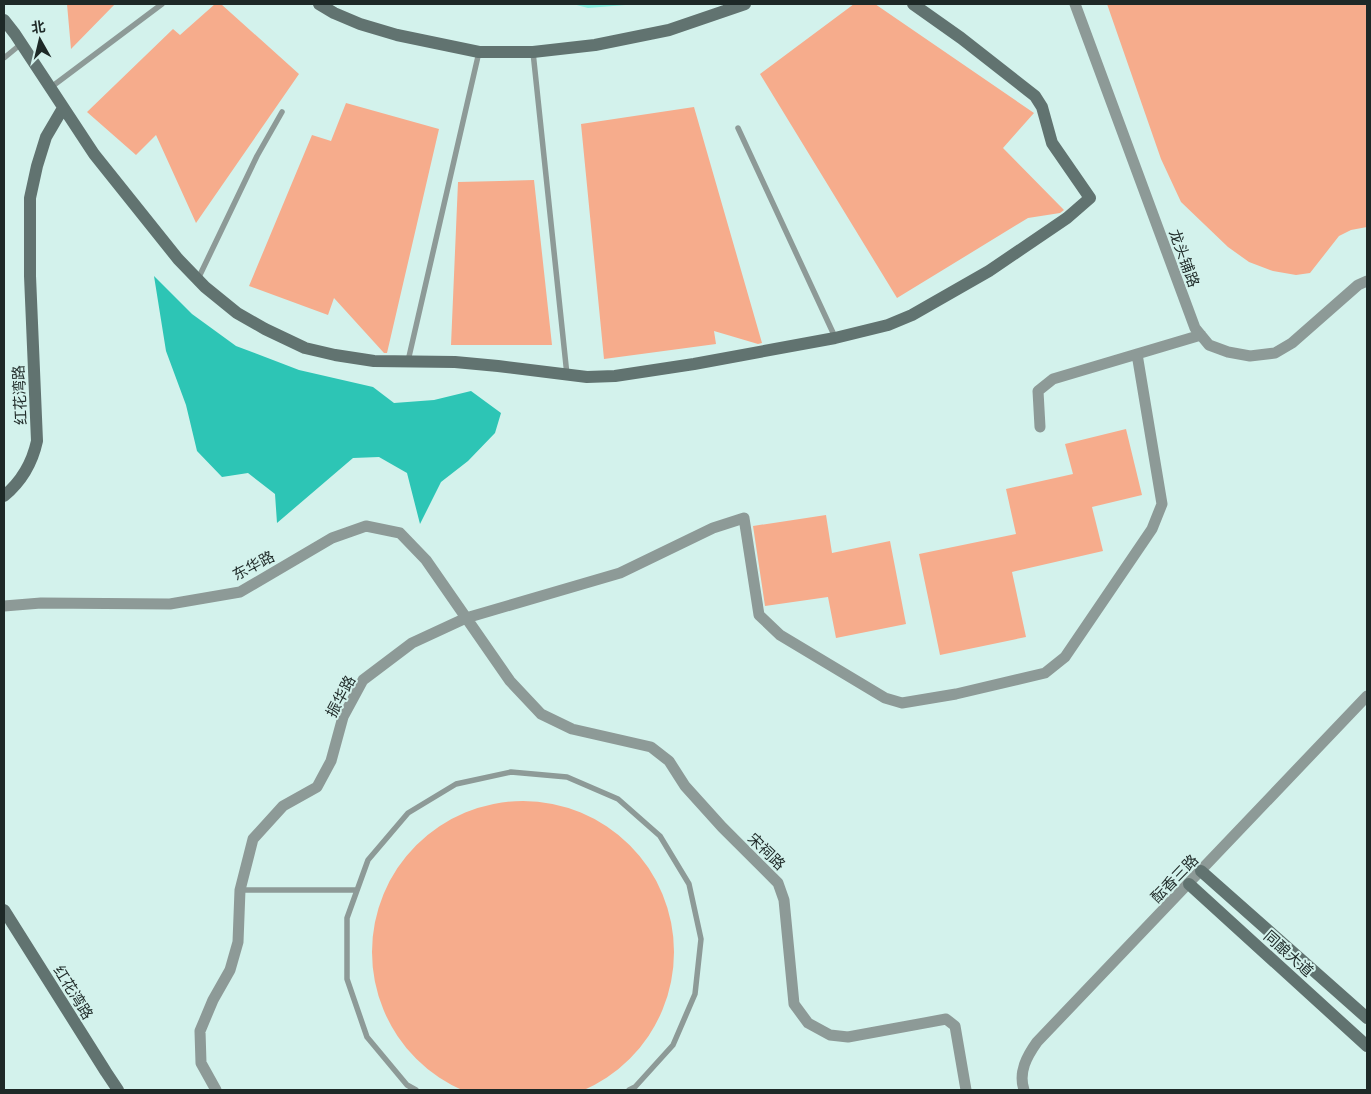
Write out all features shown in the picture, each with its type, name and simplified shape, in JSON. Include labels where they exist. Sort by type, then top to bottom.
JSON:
[{"type":"street","points":[[319,4],[343,17],[397,36],[479,52],[533,52],[595,45],[669,30],[745,4]]},
{"type":"street","points":[[4,20],[100,161],[178,259],[220,300],[237,313],[305,348],[335,355],[374,360],[481,364],[587,377],[615,376],[694,364],[835,338],[888,325],[912,315],[989,271],[1067,218],[1090,198],[1052,143],[1042,107],[1035,96],[961,38],[913,4]]},
{"type":"street","name":"龙头铺路","points":[[1075,4],[1187,308],[1195,328],[1209,345],[1228,352],[1250,356],[1275,353],[1298,338],[1358,284],[1367,281]]},
{"type":"street","name":"红花湾路","points":[[4,496],[26,472],[34,456],[37,441],[30,276],[30,198],[46,137],[63,108]]},
{"type":"street","points":[[1040,427],[1038,391],[1053,379],[1201,335]]},
{"type":"street","name":"振华路","points":[[216,1090],[201,1063],[200,1031],[213,1000],[230,970],[238,942],[240,890],[252,839],[283,806],[317,787],[331,761],[343,717],[363,680],[412,643],[466,618],[620,573],[713,528],[744,518],[759,615],[780,635],[885,698],[902,703],[956,694],[1045,673],[1065,657],[1152,529],[1162,504],[1137,354]]},
{"type":"street","name":"东华路","points":[[4,606],[41,603],[170,604],[240,592],[332,538],[366,526],[400,533],[426,560],[466,618]]},
{"type":"street","name":"宋祠路","points":[[466,618],[510,681],[541,714],[572,729],[651,747],[669,761],[686,786],[722,827],[778,883],[784,900],[794,1004],[808,1022],[830,1035],[848,1037],[872,1034],[930,1021],[946,1020],[955,1026],[966,1090]]},
{"type":"street","name":"酝香三路","points":[[1024,1090],[1023,1072],[1027,1056],[1037,1042],[1367,696]]},
{"type":"street","name":"同酿大道","points":[[1201,871],[1367,1018]]},
{"type":"street","name":"同酿大道","points":[[1189,884],[1367,1046]]},
{"type":"street","name":"红花湾路","points":[[4,910],[118,1090]]},
{"type":"lane","points":[[50,88],[162,4]]},
{"type":"lane","points":[[4,58],[21,44]]},
{"type":"lane","points":[[408,361],[479,52]]},
{"type":"lane","points":[[533,52],[566,375]]},
{"type":"lane","points":[[198,279],[257,156],[282,112]]},
{"type":"lane","points":[[738,128],[835,338]]},
{"type":"lane","points":[[416,1090],[407,1084],[367,1037],[346,979],[347,918],[368,860],[408,813],[456,784],[511,772],[567,777],[618,799],[660,836],[689,884],[701,939],[695,994],[673,1045],[635,1087],[629,1090]]},
{"type":"lane","points":[[240,890],[357,890]]},
{"type":"green space","points":[[573,4],[638,4],[588,8]]},
{"type":"green space","points":[[154,276],[192,314],[236,346],[299,370],[373,387],[394,403],[434,400],[471,391],[501,413],[495,433],[468,461],[441,482],[420,524],[407,473],[379,457],[353,458],[277,523],[275,494],[248,473],[222,477],[197,451],[186,405],[166,351]]},
{"type":"building","points":[[67,4],[115,4],[71,49]]},
{"type":"building","points":[[215,4],[221,4],[299,74],[196,223],[156,135],[136,155],[87,112],[173,29],[180,35]]},
{"type":"building","points":[[854,4],[875,4],[1034,113],[1003,148],[1064,210],[1060,213],[1028,218],[897,298],[760,74]]},
{"type":"building","points":[[1107,4],[1367,4],[1367,227],[1351,230],[1339,236],[1310,273],[1296,275],[1273,271],[1249,262],[1228,247],[1181,202],[1161,159]]},
{"type":"building","points":[[346,103],[439,129],[387,353],[384,353],[334,298],[328,315],[249,286],[312,135],[331,141]]},
{"type":"building","points":[[694,107],[762,343],[758,344],[714,331],[716,344],[604,359],[581,124]]},
{"type":"building","points":[[534,180],[552,345],[451,345],[458,182]]},
{"type":"building","points":[[1126,429],[1142,495],[1092,507],[1103,551],[1012,572],[1026,637],[940,655],[919,554],[1016,534],[1006,489],[1073,474],[1065,444]]},
{"type":"building","points":[[826,515],[832,553],[890,541],[906,624],[836,638],[828,597],[765,606],[753,526]]},
{"type":"building","points":[[523,801],[552,804],[581,812],[607,826],[630,845],[649,868],[663,894],[671,923],[674,952],[671,981],[663,1010],[649,1036],[630,1059],[607,1078],[581,1092],[552,1100],[523,1103],[494,1100],[465,1092],[439,1078],[416,1059],[397,1036],[383,1010],[375,981],[372,952],[375,923],[383,894],[397,868],[416,845],[439,826],[465,812],[494,804]]}]
